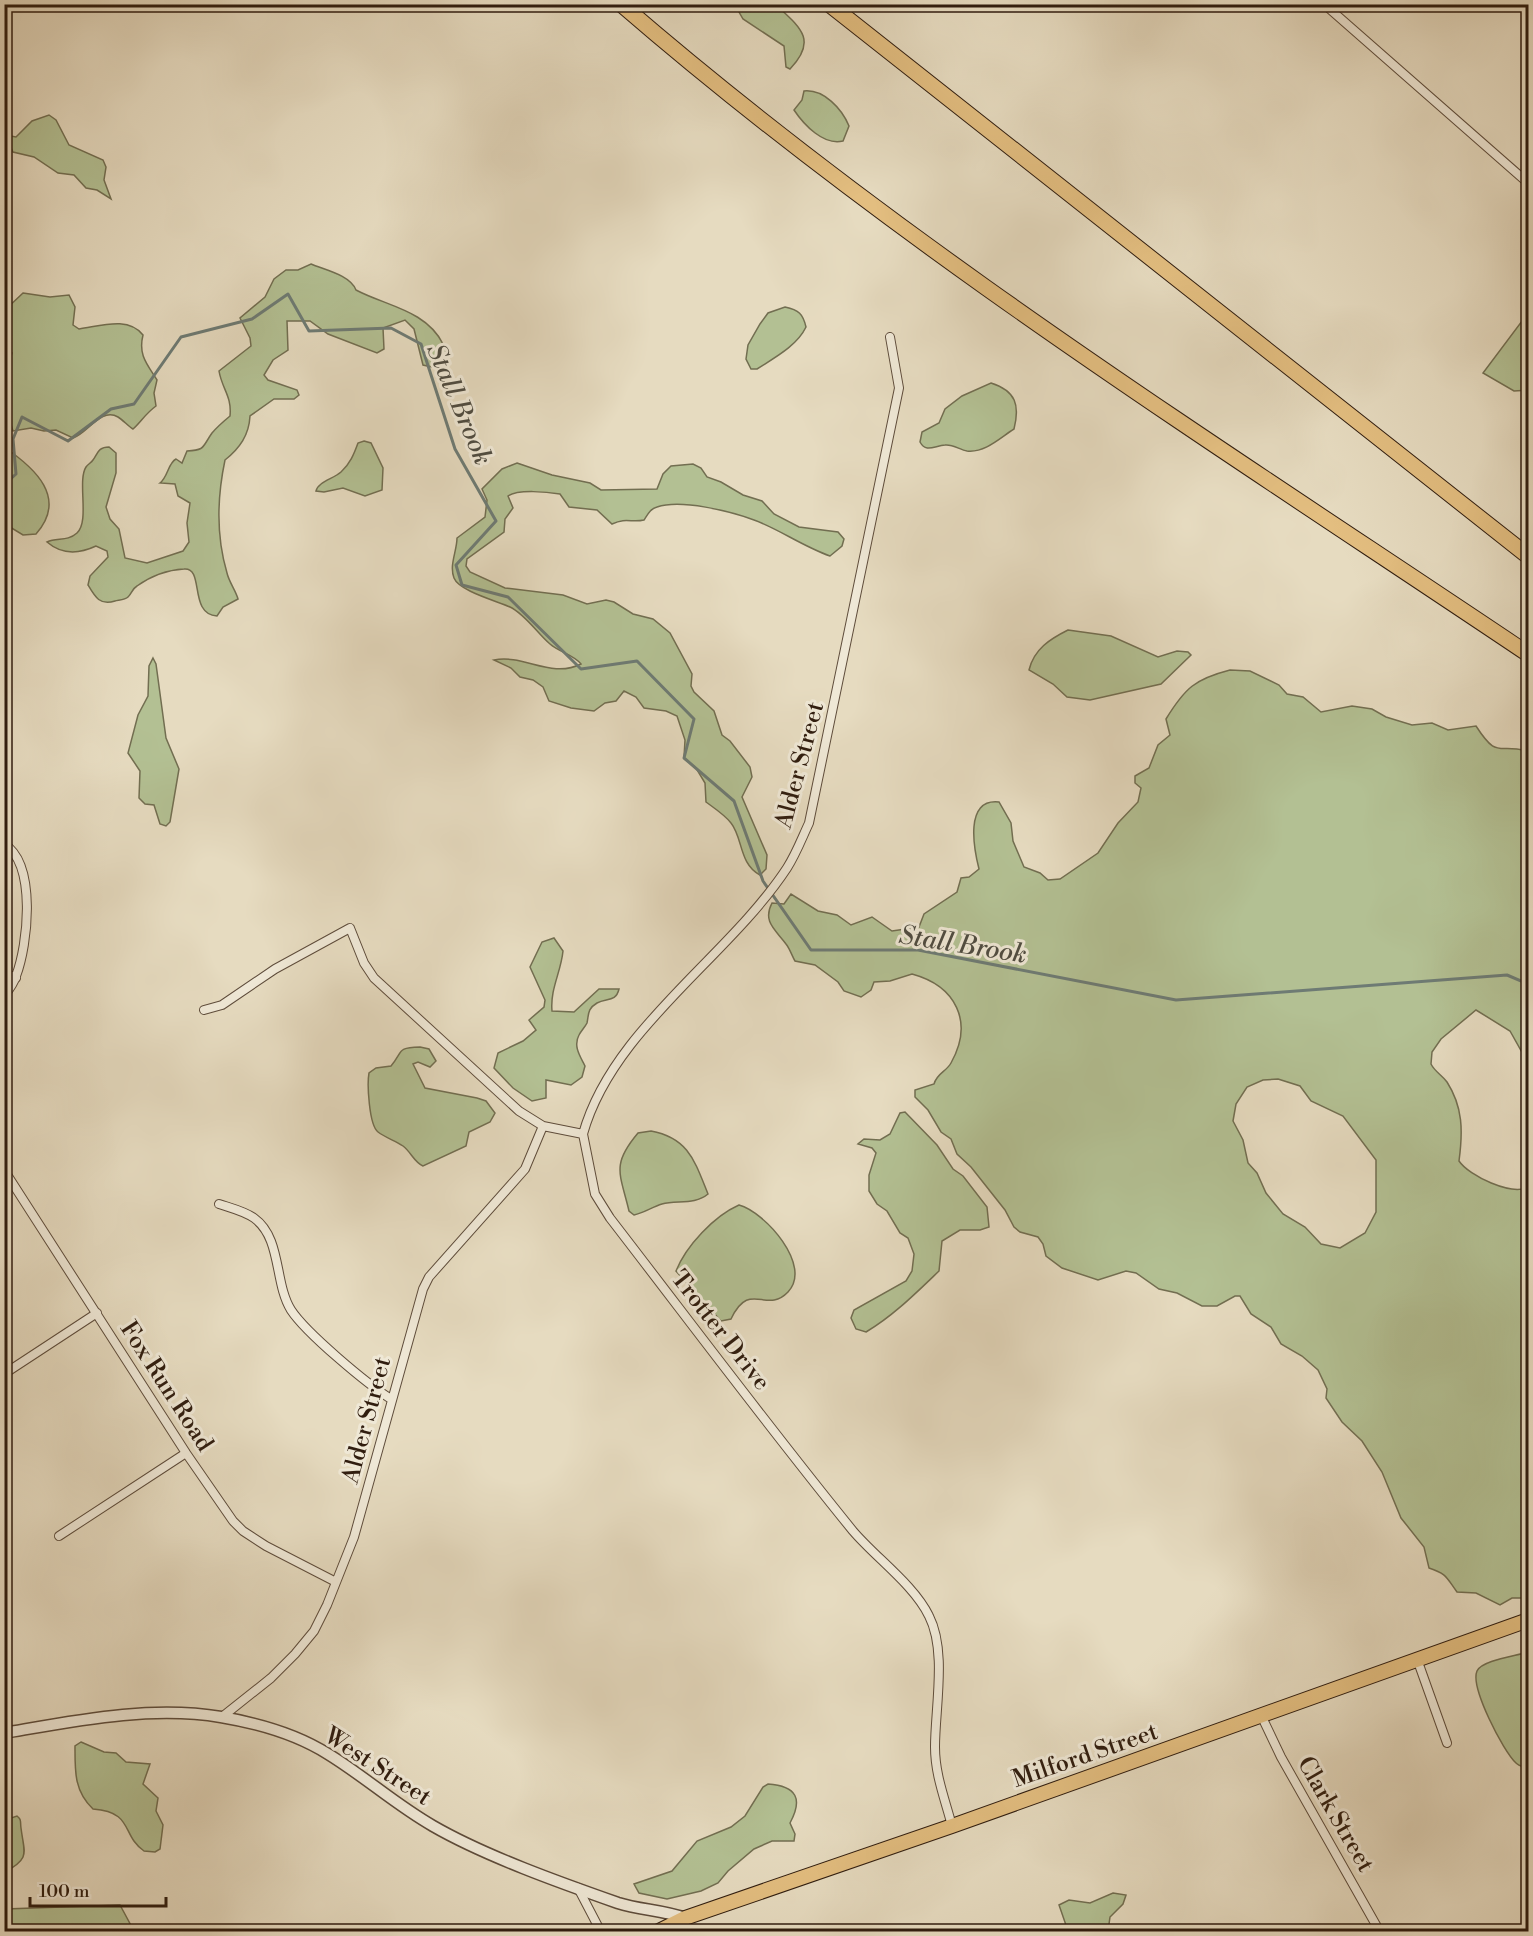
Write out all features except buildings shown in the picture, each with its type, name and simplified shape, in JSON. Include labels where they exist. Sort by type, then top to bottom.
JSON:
[{"type":"highway","points":[[621,4],[749,112],[927,247],[1528,654]]},
{"type":"highway","points":[[829,4],[1528,556]]},
{"type":"main road","name":"Milford Street","points":[[657,1932],[685,1918],[952,1826],[1528,1620]]},
{"type":"street","points":[[1324,4],[1528,183]]},
{"type":"street","name":"Alder Street","points":[[583,1134],[602,1083],[626,1050],[773,886],[788,867],[810,823],[899,388],[890,337]]},
{"type":"street","points":[[4,844],[17,854],[26,889],[24,939],[16,978],[4,996]]},
{"type":"street","points":[[204,1010],[222,1005],[275,969],[350,928],[364,963],[374,978],[519,1111],[543,1126],[583,1134]]},
{"type":"street","points":[[4,973],[16,978]]},
{"type":"street","name":"Alder Street","points":[[222,1717],[271,1678],[314,1631],[354,1538],[413,1317],[429,1277],[525,1168],[543,1126]]},
{"type":"street","name":"Trotter Drive","points":[[583,1134],[595,1194],[610,1218],[854,1532],[912,1592],[929,1615],[935,1631],[937,1658],[935,1747],[938,1780],[952,1826]]},
{"type":"street","name":"Fox Run Road","points":[[4,1170],[186,1453],[226,1511],[243,1531],[336,1582]]},
{"type":"street","points":[[219,1204],[254,1218],[262,1227],[273,1250],[281,1292],[299,1321],[371,1385],[391,1399]]},
{"type":"street","points":[[4,1374],[97,1313]]},
{"type":"street","points":[[59,1536],[186,1453]]},
{"type":"street","points":[[1417,1659],[1447,1743]]},
{"type":"street","name":"West Street","points":[[4,1733],[116,1716],[173,1714],[222,1717],[273,1729],[326,1753],[433,1826],[578,1888],[634,1908],[668,1912],[685,1918]]},
{"type":"street","name":"Clark Street","points":[[1261,1715],[1281,1757],[1380,1932]]},
{"type":"street","points":[[578,1888],[601,1932]]},
{"type":"green space","points":[[735,5],[776,5],[792,20],[802,34],[804,42],[803,50],[790,69],[786,67],[784,46],[743,19]]},
{"type":"green space","points":[[804,91],[818,93],[825,97],[842,113],[849,126],[843,141],[836,142],[822,137],[798,116],[794,110],[802,100]]},
{"type":"green space","points":[[49,115],[56,120],[69,145],[103,160],[106,167],[104,180],[111,199],[97,190],[86,188],[74,175],[58,173],[34,157],[13,152],[5,135],[16,137],[32,121]]},
{"type":"green space","points":[[311,264],[343,277],[356,290],[404,310],[426,323],[443,344],[447,357],[446,362],[432,367],[423,365],[414,329],[405,320],[383,328],[384,349],[377,353],[328,334],[310,321],[287,321],[288,350],[273,360],[264,375],[268,380],[297,390],[299,395],[294,399],[274,399],[250,416],[246,435],[235,451],[225,460],[222,474],[219,531],[223,559],[238,599],[223,607],[217,616],[208,613],[199,600],[194,575],[190,570],[184,569],[165,572],[148,579],[135,587],[125,599],[105,602],[98,599],[88,585],[90,576],[108,557],[107,551],[96,546],[83,551],[71,552],[59,549],[47,542],[70,538],[81,527],[86,467],[103,448],[109,447],[116,453],[116,473],[106,507],[110,519],[119,529],[125,558],[147,563],[183,551],[189,542],[187,523],[190,503],[178,496],[175,484],[160,483],[173,461],[176,459],[182,463],[187,451],[203,447],[214,431],[230,416],[230,403],[219,371],[251,346],[250,338],[240,318],[265,297],[274,279],[286,270],[298,270]]},
{"type":"green space","points":[[23,293],[50,297],[69,295],[75,307],[73,325],[79,329],[122,324],[137,329],[143,335],[143,354],[157,380],[154,393],[156,406],[133,429],[118,417],[106,415],[73,438],[56,430],[44,431],[31,428],[13,431],[9,418],[11,407],[5,404],[5,375],[12,353],[5,345],[5,310]]},
{"type":"green space","points":[[785,307],[800,313],[806,327],[797,340],[784,351],[757,369],[751,369],[746,359],[748,345],[768,313]]},
{"type":"green space","points":[[1528,313],[1528,390],[1514,391],[1483,373]]},
{"type":"green space","points":[[991,383],[1006,390],[1014,400],[1016,420],[1014,429],[980,450],[964,450],[948,445],[928,448],[922,445],[920,442],[922,432],[939,423],[945,409],[962,396]]},
{"type":"green space","points":[[364,441],[371,443],[383,468],[382,490],[365,496],[343,488],[324,492],[316,491],[320,485],[344,469],[358,443]]},
{"type":"green space","points":[[4,447],[27,464],[44,485],[49,508],[45,521],[36,534],[23,535],[5,524]]},
{"type":"green space","points":[[517,463],[552,475],[590,483],[601,490],[657,489],[663,474],[671,466],[693,464],[701,468],[707,477],[743,495],[762,501],[774,514],[799,527],[838,532],[844,539],[842,546],[830,556],[754,520],[719,510],[679,504],[657,507],[651,510],[644,520],[612,524],[597,510],[569,507],[560,494],[526,492],[508,496],[513,508],[505,519],[504,532],[467,559],[466,566],[470,572],[505,588],[563,595],[587,604],[606,600],[614,602],[633,614],[653,619],[670,633],[692,674],[691,686],[694,692],[714,711],[722,735],[730,741],[750,767],[752,777],[742,797],[767,855],[766,869],[760,875],[748,864],[731,823],[706,802],[705,783],[696,768],[684,758],[685,740],[677,716],[666,711],[644,708],[636,697],[624,691],[616,701],[605,703],[594,711],[571,708],[549,701],[543,687],[533,680],[520,677],[511,668],[494,660],[516,660],[559,669],[581,664],[550,644],[516,610],[470,591],[457,583],[454,578],[452,568],[457,538],[485,517],[487,500],[482,489],[502,469]]},
{"type":"green space","points":[[1068,630],[1111,636],[1158,657],[1177,651],[1188,652],[1191,655],[1161,684],[1090,700],[1067,697],[1053,684],[1029,670],[1039,650]]},
{"type":"green space","points":[[153,658],[156,664],[166,738],[179,769],[170,822],[166,826],[160,824],[154,805],[145,804],[139,798],[140,771],[128,753],[138,715],[148,696],[149,666]]},
{"type":"green space","points":[[1230,670],[1250,671],[1279,685],[1287,694],[1303,697],[1321,712],[1352,706],[1372,709],[1386,717],[1412,725],[1432,723],[1448,730],[1476,726],[1483,737],[1494,747],[1528,751],[1528,1063],[1510,1031],[1476,1010],[1441,1039],[1432,1052],[1431,1064],[1447,1082],[1459,1110],[1461,1140],[1459,1161],[1472,1173],[1491,1183],[1512,1189],[1528,1187],[1528,1598],[1512,1598],[1500,1605],[1476,1593],[1457,1592],[1446,1577],[1429,1568],[1424,1547],[1401,1518],[1382,1472],[1362,1441],[1342,1422],[1326,1398],[1327,1389],[1318,1370],[1302,1356],[1281,1344],[1271,1327],[1251,1314],[1240,1296],[1235,1296],[1217,1306],[1202,1306],[1177,1293],[1159,1289],[1136,1273],[1126,1271],[1098,1280],[1062,1268],[1046,1256],[1043,1244],[1038,1237],[1020,1232],[1014,1227],[1005,1210],[971,1167],[957,1154],[951,1139],[941,1132],[928,1110],[915,1097],[915,1090],[934,1084],[937,1077],[951,1063],[958,1048],[961,1033],[960,1020],[957,1008],[950,997],[940,987],[912,974],[890,981],[874,982],[871,990],[861,997],[844,991],[838,982],[815,965],[795,961],[769,921],[769,910],[772,903],[784,904],[791,894],[818,911],[837,915],[851,925],[872,917],[892,931],[919,927],[924,914],[957,892],[961,878],[969,877],[979,869],[974,826],[980,808],[988,803],[999,802],[1011,823],[1013,841],[1024,867],[1040,873],[1048,880],[1060,879],[1098,853],[1118,823],[1138,802],[1141,788],[1135,783],[1135,776],[1149,768],[1158,745],[1170,735],[1166,719],[1185,692],[1199,681]],"holes":[[[1278,1079],[1300,1086],[1311,1101],[1343,1116],[1376,1160],[1376,1212],[1365,1233],[1340,1248],[1321,1244],[1305,1227],[1283,1214],[1266,1193],[1257,1173],[1248,1163],[1243,1140],[1233,1121],[1236,1104],[1247,1087],[1263,1080]]]},
{"type":"green space","points":[[554,938],[563,951],[553,995],[552,1011],[574,1012],[599,989],[619,989],[613,998],[592,1007],[587,1023],[577,1039],[579,1055],[585,1066],[582,1077],[571,1085],[546,1080],[546,1098],[532,1101],[513,1088],[494,1068],[498,1053],[523,1041],[536,1030],[529,1020],[544,1007],[545,1000],[530,967],[542,942]]},
{"type":"green space","points":[[420,1047],[429,1049],[436,1061],[430,1067],[418,1062],[413,1064],[425,1088],[486,1101],[495,1113],[490,1122],[469,1132],[466,1146],[423,1166],[403,1146],[381,1134],[375,1128],[369,1104],[368,1086],[369,1073],[376,1068],[391,1066],[404,1049]]},
{"type":"green space","points":[[905,1112],[937,1145],[953,1169],[963,1176],[987,1207],[989,1227],[980,1230],[960,1230],[942,1241],[939,1271],[913,1296],[866,1332],[856,1329],[851,1318],[854,1310],[906,1281],[912,1271],[914,1254],[908,1238],[900,1233],[887,1211],[877,1204],[869,1191],[869,1175],[876,1153],[872,1148],[858,1144],[864,1139],[880,1140],[890,1134],[900,1113]]},
{"type":"green space","points":[[651,1131],[674,1139],[689,1153],[708,1194],[697,1200],[662,1204],[634,1215],[629,1211],[623,1187],[621,1162],[629,1144],[638,1133]]},
{"type":"green space","points":[[739,1205],[761,1218],[783,1241],[795,1268],[794,1281],[788,1292],[780,1298],[745,1301],[738,1307],[731,1319],[721,1321],[676,1271],[702,1233],[720,1216]]},
{"type":"green space","points":[[1528,1652],[1528,1769],[1516,1763],[1503,1746],[1483,1704],[1476,1679],[1480,1667]]},
{"type":"green space","points":[[81,1742],[104,1752],[116,1753],[126,1762],[150,1764],[143,1784],[158,1798],[156,1811],[163,1825],[160,1849],[155,1852],[144,1851],[137,1845],[121,1819],[106,1811],[93,1809],[87,1802],[79,1788],[76,1772],[75,1746]]},
{"type":"green space","points":[[768,1784],[786,1788],[795,1795],[796,1807],[790,1823],[795,1834],[794,1841],[772,1841],[754,1849],[728,1871],[718,1883],[701,1891],[667,1899],[639,1893],[634,1884],[672,1871],[697,1841],[731,1827],[745,1816],[763,1787]]},
{"type":"green space","points":[[17,1816],[20,1819],[24,1854],[19,1863],[5,1872],[5,1820]]},
{"type":"green space","points":[[1113,1893],[1126,1895],[1123,1904],[1110,1917],[1108,1931],[1068,1931],[1059,1905],[1069,1900],[1090,1903]]},
{"type":"green space","points":[[120,1905],[134,1931],[5,1931],[5,1909]]},
{"type":"waterway","name":"Stall Brook","points":[[4,485],[16,474],[13,439],[22,417],[68,441],[111,409],[134,404],[181,337],[252,319],[288,294],[309,331],[391,328],[421,344],[455,449],[496,521],[456,565],[462,585],[508,597],[581,669],[637,661],[694,719],[684,758],[734,801],[763,881],[811,950],[918,950],[1176,1000],[1507,975],[1528,984]]}]
